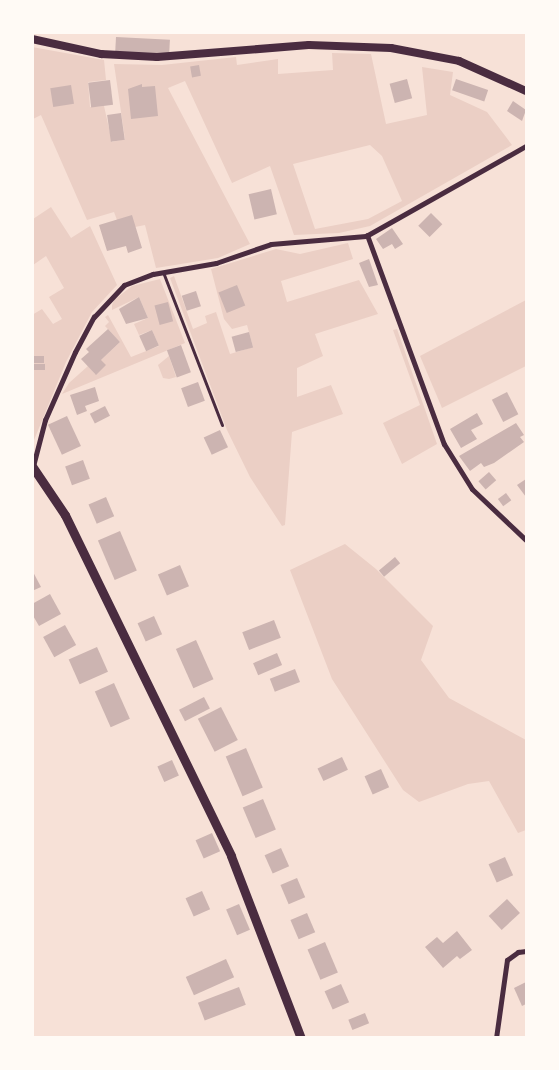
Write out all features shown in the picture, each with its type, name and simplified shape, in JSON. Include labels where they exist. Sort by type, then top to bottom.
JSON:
[{"type":"main road","points":[[33,466],[65,515],[231,856],[301,1038]]},
{"type":"street","points":[[32,39],[101,54],[157,57],[309,45],[391,48],[459,61],[526,91]]},
{"type":"street","points":[[33,466],[45,420],[94,317],[124,285],[163,272],[216,263],[271,244],[367,235],[526,146]]},
{"type":"street","points":[[367,235],[444,444],[472,489],[526,540]]},
{"type":"street","points":[[496,1038],[507,960],[518,952],[526,951]]},
{"type":"lane","points":[[163,272],[222,425]]},
{"type":"shaded area","points":[[32,47],[104,60],[106,80],[88,82],[90,107],[104,106],[112,142],[125,139],[114,64],[162,65],[236,57],[237,65],[278,59],[278,74],[333,70],[332,53],[371,54],[386,124],[427,115],[422,67],[453,72],[450,95],[487,112],[512,145],[370,226],[339,233],[294,235],[270,166],[232,183],[185,81],[168,88],[250,244],[218,258],[156,268],[145,225],[135,227],[117,220],[114,212],[87,220],[41,115],[33,119]],"holes":[[[370,145],[382,156],[402,201],[368,219],[315,229],[293,164]]]},
{"type":"shaded area","points":[[51,207],[71,238],[90,226],[117,285],[92,312],[66,362],[32,445],[32,315],[42,309],[53,324],[62,319],[49,297],[64,288],[46,256],[33,265],[33,219]]},
{"type":"shaded area","points":[[348,243],[353,259],[281,281],[287,302],[359,280],[378,314],[315,334],[323,356],[297,368],[297,397],[331,385],[343,414],[292,432],[285,525],[282,526],[250,477],[227,430],[170,278],[174,276],[193,329],[207,323],[205,316],[216,312],[230,354],[253,347],[247,325],[232,329],[224,319],[211,269],[276,249],[300,254]]},
{"type":"shaded area","points":[[160,279],[185,343],[62,394],[69,383],[88,366],[95,374],[101,360],[120,342],[105,326],[109,322],[105,317],[108,315],[131,357],[159,346],[152,330],[139,335],[134,324],[148,318],[139,297],[112,310],[112,305],[114,300],[132,286]]},
{"type":"shaded area","points":[[526,300],[526,366],[442,408],[420,356]]},
{"type":"shaded area","points":[[397,329],[437,444],[402,464],[383,423],[420,405],[393,330]]},
{"type":"shaded area","points":[[169,356],[176,377],[169,379],[163,378],[158,365]]},
{"type":"shaded area","points":[[345,544],[376,569],[433,626],[421,660],[449,698],[526,740],[526,830],[518,833],[489,781],[468,784],[419,802],[403,790],[332,679],[290,570]]},
{"type":"building","points":[[116,37],[170,40],[169,55],[115,52]]},
{"type":"building","points":[[199,65],[201,76],[192,77],[190,67]]},
{"type":"building","points":[[407,79],[412,98],[395,103],[390,84]]},
{"type":"building","points":[[456,79],[488,90],[484,101],[452,90]]},
{"type":"building","points":[[110,80],[113,105],[91,107],[88,83]]},
{"type":"building","points":[[142,84],[142,87],[155,86],[158,116],[131,119],[128,89]]},
{"type":"building","points":[[71,85],[74,104],[53,107],[50,88]]},
{"type":"building","points":[[513,101],[526,110],[522,121],[507,111]]},
{"type":"building","points":[[121,113],[125,140],[111,142],[107,115]]},
{"type":"building","points":[[271,189],[277,214],[254,220],[249,194]]},
{"type":"building","points":[[431,213],[442,224],[430,237],[418,226]]},
{"type":"building","points":[[132,215],[142,248],[128,253],[126,246],[107,251],[99,225]]},
{"type":"building","points":[[392,228],[403,244],[395,249],[392,244],[383,249],[376,239]]},
{"type":"building","points":[[369,259],[378,285],[369,287],[359,263]]},
{"type":"building","points":[[237,285],[245,305],[227,313],[218,292]]},
{"type":"building","points":[[196,291],[201,306],[187,311],[182,296]]},
{"type":"building","points":[[139,297],[148,318],[126,324],[119,309]]},
{"type":"building","points":[[168,302],[173,321],[160,325],[154,306]]},
{"type":"building","points":[[108,329],[120,342],[101,360],[106,365],[96,375],[81,359],[89,352],[86,349]]},
{"type":"building","points":[[152,330],[159,346],[146,351],[139,336]]},
{"type":"building","points":[[249,332],[253,347],[236,352],[232,337]]},
{"type":"building","points":[[181,345],[191,372],[177,377],[167,350]]},
{"type":"building","points":[[32,356],[44,356],[44,363],[32,363]]},
{"type":"building","points":[[32,364],[45,364],[45,370],[32,370]]},
{"type":"building","points":[[198,382],[205,401],[188,407],[181,388]]},
{"type":"building","points":[[95,387],[99,401],[85,406],[87,411],[77,415],[70,395]]},
{"type":"building","points":[[507,392],[518,414],[503,422],[492,400]]},
{"type":"building","points":[[105,406],[110,416],[95,424],[90,414]]},
{"type":"building","points":[[477,413],[483,424],[471,430],[477,439],[461,448],[450,429]]},
{"type":"building","points":[[67,416],[81,446],[62,455],[48,425]]},
{"type":"building","points":[[516,423],[524,435],[520,437],[524,442],[494,463],[484,467],[481,463],[470,471],[459,456]]},
{"type":"building","points":[[220,430],[228,447],[212,455],[204,438]]},
{"type":"building","points":[[83,460],[90,479],[72,485],[65,466]]},
{"type":"building","points":[[489,472],[496,480],[486,489],[478,481]]},
{"type":"building","points":[[526,479],[526,497],[517,485]]},
{"type":"building","points":[[506,493],[511,500],[503,506],[498,499]]},
{"type":"building","points":[[106,497],[114,516],[97,524],[89,504]]},
{"type":"building","points":[[120,531],[137,571],[115,580],[98,540]]},
{"type":"building","points":[[395,557],[400,563],[384,577],[379,570]]},
{"type":"building","points":[[180,565],[189,586],[167,596],[158,574]]},
{"type":"building","points":[[32,570],[41,587],[32,591]]},
{"type":"building","points":[[50,594],[61,614],[39,626],[32,614],[32,604]]},
{"type":"building","points":[[154,616],[162,634],[146,642],[138,623]]},
{"type":"building","points":[[274,620],[281,638],[249,650],[242,632]]},
{"type":"building","points":[[65,625],[76,645],[54,657],[43,637]]},
{"type":"building","points":[[196,640],[213,679],[193,688],[176,649]]},
{"type":"building","points":[[97,647],[108,672],[80,684],[69,660]]},
{"type":"building","points":[[277,653],[282,665],[258,675],[253,663]]},
{"type":"building","points":[[295,669],[300,682],[275,692],[270,679]]},
{"type":"building","points":[[114,683],[130,719],[111,727],[95,692]]},
{"type":"building","points":[[204,697],[210,709],[185,721],[179,710]]},
{"type":"building","points":[[221,707],[238,740],[215,752],[198,719]]},
{"type":"building","points":[[246,748],[263,788],[243,796],[226,757]]},
{"type":"building","points":[[342,757],[348,770],[323,781],[318,768]]},
{"type":"building","points":[[172,760],[179,776],[164,782],[157,767]]},
{"type":"building","points":[[381,769],[389,787],[373,795],[365,776]]},
{"type":"building","points":[[263,799],[276,829],[256,838],[243,808]]},
{"type":"building","points":[[212,833],[220,851],[204,859],[196,840]]},
{"type":"building","points":[[281,848],[289,866],[273,874],[265,855]]},
{"type":"building","points":[[505,857],[513,875],[497,883],[489,864]]},
{"type":"building","points":[[297,878],[305,897],[289,904],[280,885]]},
{"type":"building","points":[[202,891],[210,909],[194,917],[186,898]]},
{"type":"building","points":[[507,899],[520,913],[502,930],[489,916]]},
{"type":"building","points":[[239,904],[250,930],[237,935],[226,909]]},
{"type":"building","points":[[307,913],[315,932],[299,939],[290,920]]},
{"type":"building","points":[[457,931],[472,950],[460,959],[457,956],[443,968],[425,947],[437,937],[443,943]]},
{"type":"building","points":[[325,942],[338,972],[320,980],[308,949]]},
{"type":"building","points":[[226,959],[234,977],[194,995],[186,977]]},
{"type":"building","points":[[526,982],[526,1004],[522,1006],[514,988]]},
{"type":"building","points":[[341,984],[349,1002],[333,1010],[325,991]]},
{"type":"building","points":[[239,987],[246,1005],[205,1021],[198,1003]]},
{"type":"building","points":[[365,1013],[369,1023],[352,1030],[348,1020]]}]
